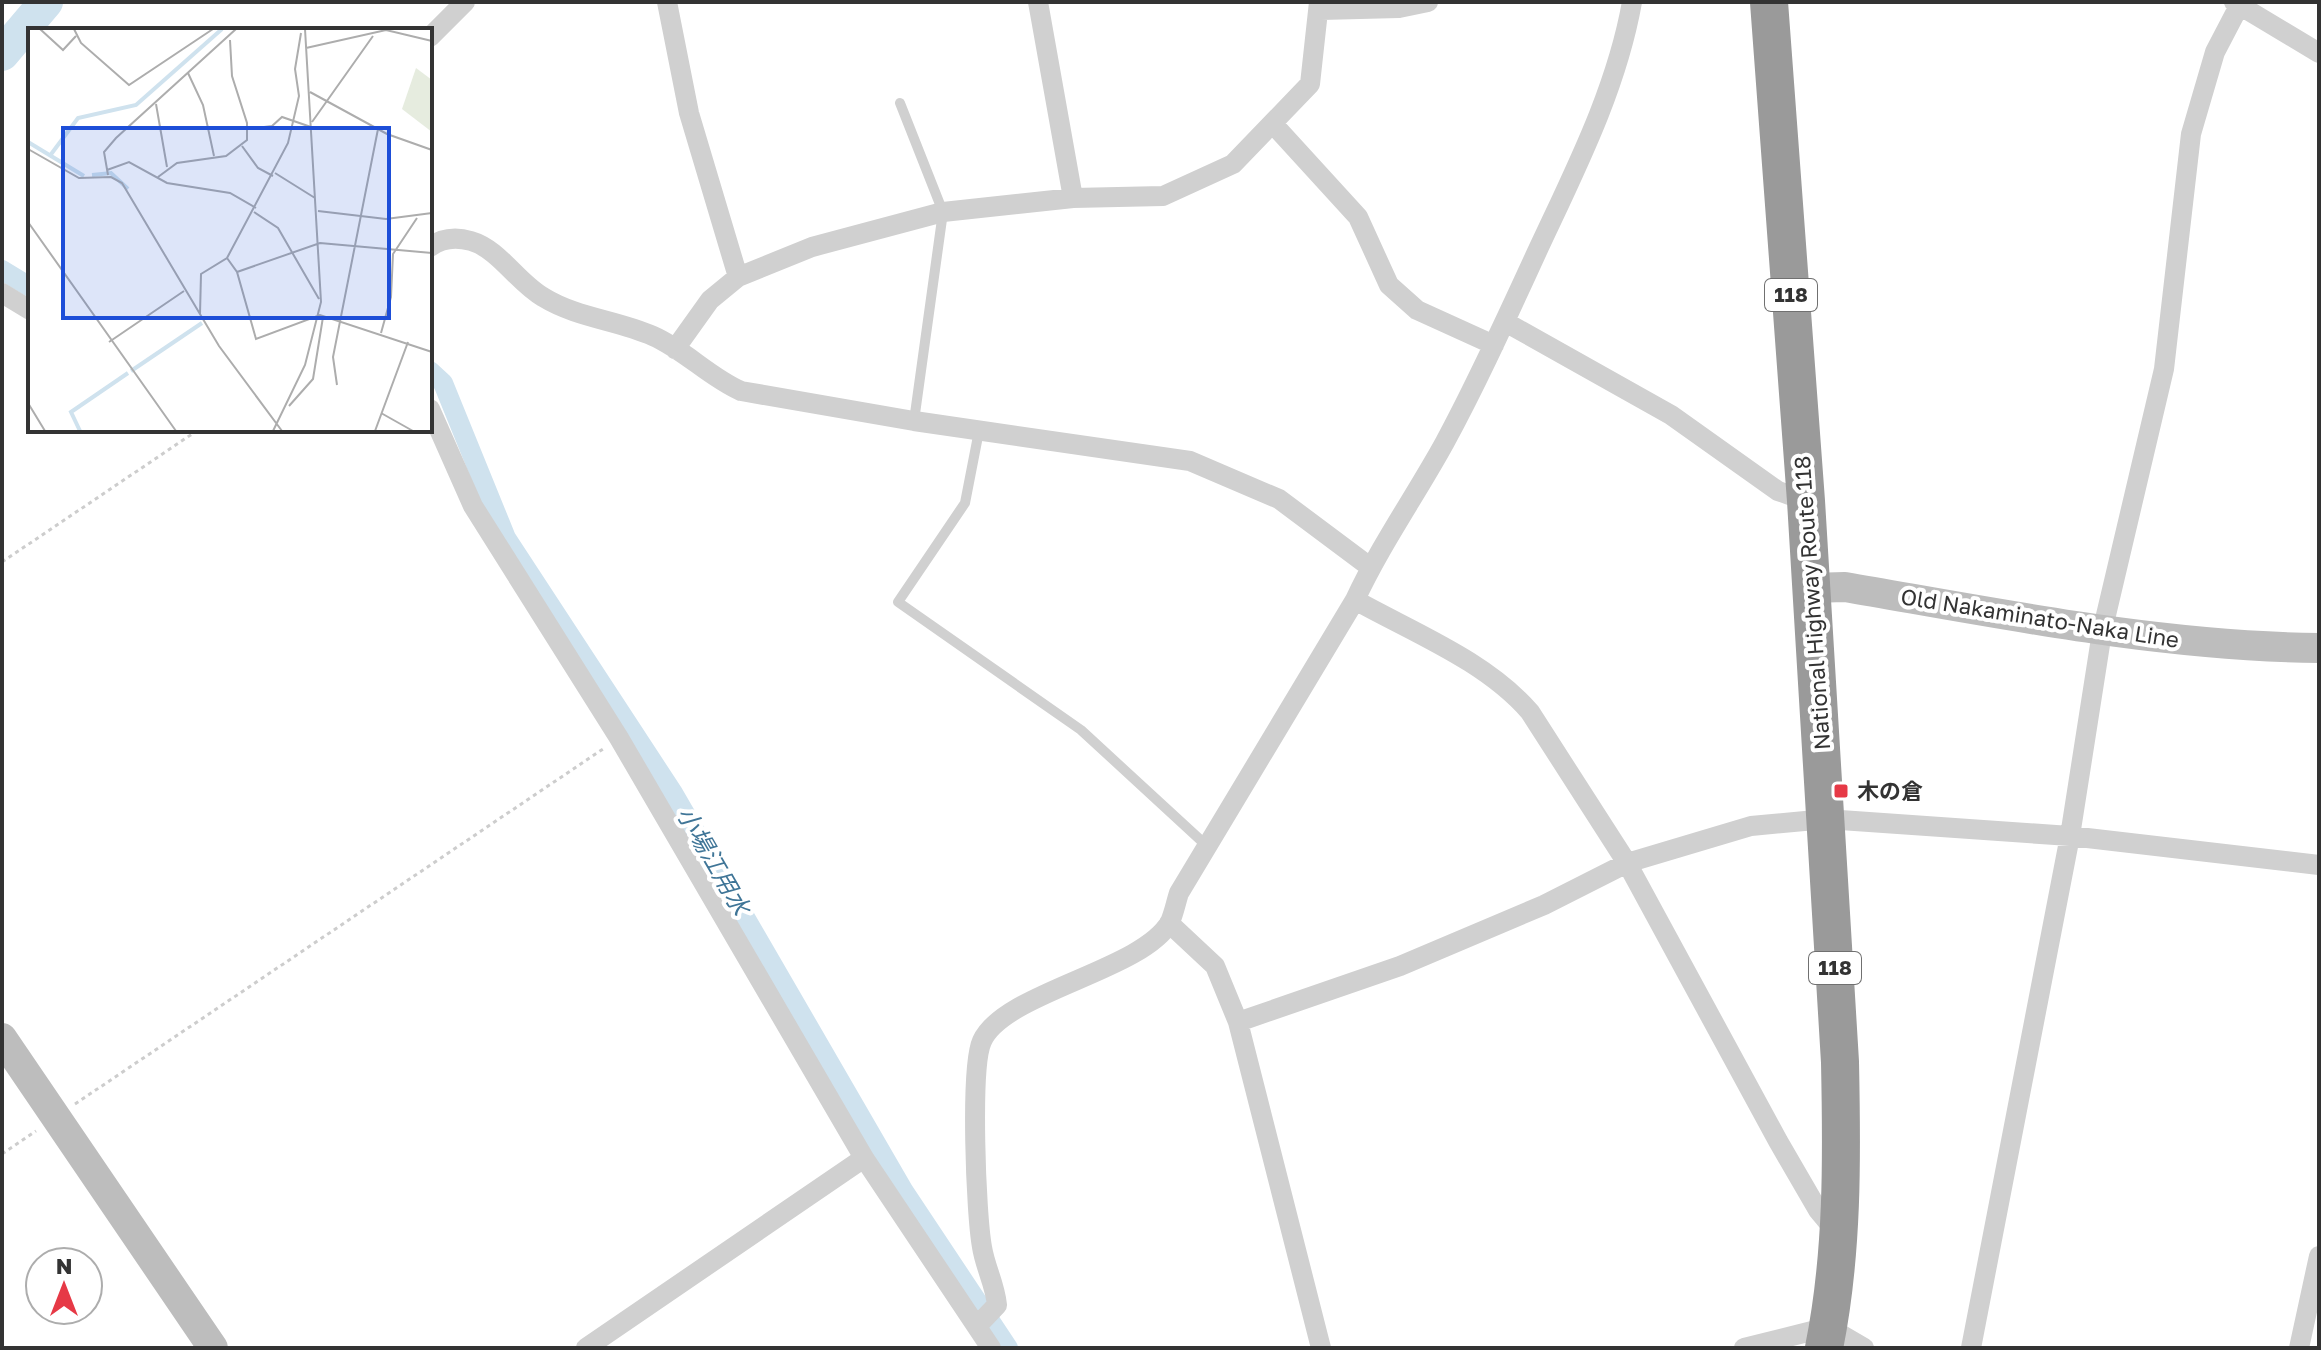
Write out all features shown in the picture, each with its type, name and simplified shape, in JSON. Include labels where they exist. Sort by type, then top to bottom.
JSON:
[{"type":"highway","name":"National Highway Route 118","points":[[1769,2],[1806,501],[1840,1062],[1842,1150],[1838,1235],[1843,1342]]},
{"type":"street","points":[[432,35],[465,2]]},
{"type":"street","points":[[667,2],[689,113],[738,277]]},
{"type":"street","points":[[1038,2],[1073,198]]},
{"type":"street","points":[[675,349],[710,300],[738,277],[812,247],[943,212],[1073,198],[1163,196],[1233,164],[1274,125],[1310,84],[1320,6],[1399,8],[1428,2]]},
{"type":"street","points":[[991,1348],[987,1317],[996,1286],[982,1247],[974,1073],[982,1039],[1007,1016],[1141,949],[1169,923],[1179,893],[1355,600],[1370,567],[1445,442],[1507,323],[1586,149],[1632,2]]},
{"type":"street","points":[[1971,1348],[2070,836],[2102,632],[2164,369],[2191,134],[2215,52],[2236,4],[2319,53]]},
{"type":"street","points":[[1274,125],[1358,217],[1389,285],[1417,310],[1494,345]]},
{"type":"street","points":[[432,246],[454,238],[473,242],[490,250],[524,286],[547,300],[573,312],[629,326],[675,349],[722,383],[741,391],[914,421],[1190,461],[1279,499],[1370,567]]},
{"type":"street","points":[[2,293],[28,309]]},
{"type":"street","points":[[1507,323],[1671,415],[1778,491],[1806,501]]},
{"type":"street","points":[[432,414],[473,506],[619,738],[864,1158],[987,1317]]},
{"type":"street","name":"Old Nakaminato-Naka Line","points":[[1810,588],[1845,587],[2102,632],[2226,645],[2319,648]]},
{"type":"street","points":[[1355,600],[1486,673],[1514,693],[1530,712],[1627,863],[1778,1141],[1818,1210],[1838,1235]]},
{"type":"street","points":[[1238,1022],[1400,966],[1544,905],[1627,863],[1751,826],[1826,819],[2070,836],[2319,865]]},
{"type":"street","points":[[1169,923],[1215,966],[1238,1022],[1321,1348]]},
{"type":"street","points":[[2,1038],[213,1348]]},
{"type":"street","points":[[586,1348],[864,1158]]},
{"type":"street","points":[[2299,1348],[2319,1256]]},
{"type":"street","points":[[1744,1348],[1843,1342]]},
{"type":"lane","points":[[900,103],[943,212],[914,421]]},
{"type":"lane","points":[[979,431],[965,503],[898,602],[1081,730],[1209,847]]},
{"type":"path","points":[[2,562],[195,432]]},
{"type":"path","points":[[2,1154],[619,738]]},
{"type":"waterway","points":[[2,54],[46,2]]},
{"type":"waterway","name":"小場江用水","points":[[2,270],[28,286]]},
{"type":"waterway","name":"小場江用水","points":[[432,373],[443,383],[506,538],[673,793],[903,1190],[1008,1348]]},
{"type":"place","name":"木の倉","points":[[1841,791]]}]
